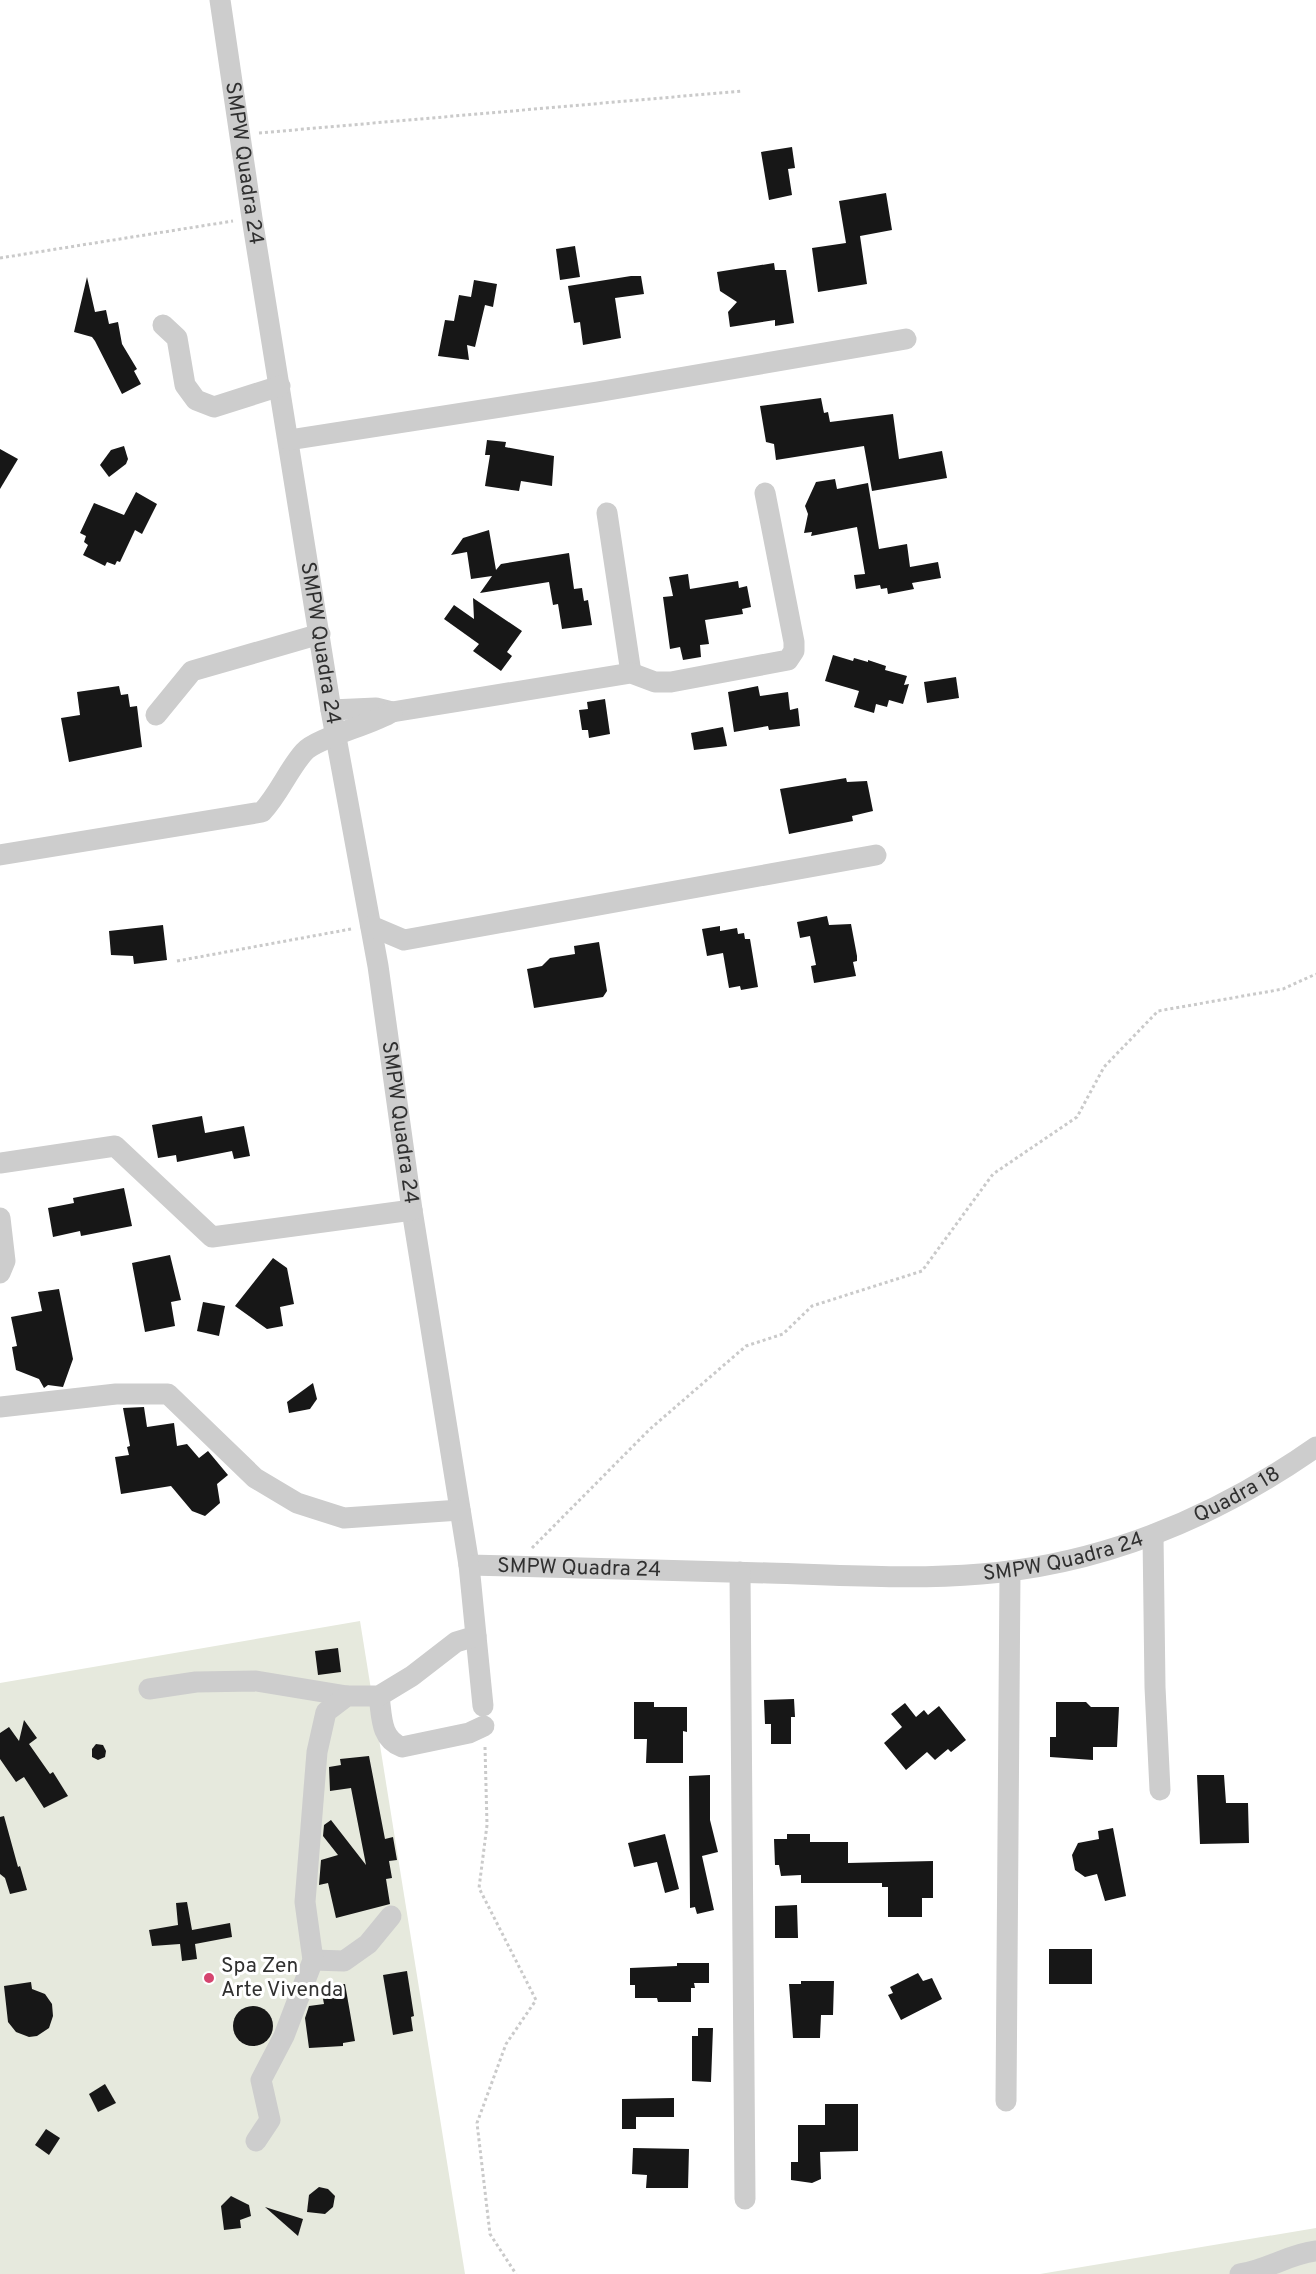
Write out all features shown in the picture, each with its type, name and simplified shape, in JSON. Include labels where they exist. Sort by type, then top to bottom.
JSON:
[{"type":"street","name":"SMPW Quadra 24","points":[[220,0],[242,135],[252,218],[331,710],[378,966],[412,1210],[469,1565],[911,1576],[1010,1570],[1080,1557],[1154,1535]]},
{"type":"street","points":[[163,324],[177,338],[185,385],[196,400],[214,407],[280,386]]},
{"type":"street","points":[[289,440],[585,394],[906,339]]},
{"type":"street","points":[[0,855],[262,812],[305,751],[315,743],[336,737],[392,712],[631,673],[655,682],[671,682],[781,663],[792,657],[794,642],[765,493]]},
{"type":"street","points":[[607,513],[631,673]]},
{"type":"street","points":[[156,715],[192,671],[320,634]]},
{"type":"street","points":[[331,710],[376,708],[392,712]]},
{"type":"street","points":[[371,926],[404,940],[876,855]]},
{"type":"street","points":[[378,966],[404,940]]},
{"type":"street","points":[[0,1163],[115,1146],[212,1237],[412,1210]]},
{"type":"street","points":[[0,1218],[5,1261],[0,1273]]},
{"type":"street","points":[[0,1407],[116,1394],[168,1394],[255,1478],[297,1503],[344,1518],[460,1510]]},
{"type":"street","name":"Quadra 18","points":[[1154,1535],[1260,1484],[1316,1447]]},
{"type":"street","points":[[1154,1535],[1155,1687],[1160,1790]]},
{"type":"street","points":[[379,1696],[384,1730],[393,1744],[402,1747],[469,1733],[484,1716],[469,1565]]},
{"type":"street","points":[[1006,2101],[1010,1570]]},
{"type":"street","points":[[740,1572],[745,2199]]},
{"type":"street","points":[[149,1689],[195,1682],[256,1681],[348,1696],[379,1696],[412,1676],[456,1642],[476,1636]]},
{"type":"street","points":[[256,2141],[270,2120],[261,2080],[284,2036],[313,1960],[305,1902],[317,1752],[326,1712],[348,1696]]},
{"type":"street","points":[[313,1960],[344,1961],[368,1944],[392,1916]]},
{"type":"street","points":[[1240,2274],[1260,2270],[1300,2253],[1316,2251]]},
{"type":"path","points":[[242,135],[742,91]]},
{"type":"path","points":[[0,258],[252,218]]},
{"type":"path","points":[[177,961],[371,926]]},
{"type":"path","points":[[514,1566],[650,1429],[746,1346],[783,1334],[812,1306],[922,1271],[993,1174],[1077,1117],[1104,1067],[1158,1011],[1283,989],[1316,974]]},
{"type":"path","points":[[484,1716],[487,1825],[479,1888],[536,2000],[506,2044],[477,2123],[490,2234],[516,2274]]},
{"type":"shaded area","name":"Spa Zen Arte Vivenda","points":[[360,1621],[465,2274],[0,2274],[0,1683]]},
{"type":"shaded area","points":[[1316,2228],[1316,2274],[1040,2274]]},
{"type":"building","points":[[792,147],[795,168],[788,169],[792,195],[769,200],[761,152]]},
{"type":"building","points":[[886,193],[892,230],[860,236],[867,284],[818,292],[812,248],[846,243],[839,201]]},
{"type":"building","points":[[575,246],[580,277],[560,280],[556,249]]},
{"type":"building","points":[[774,263],[775,270],[786,270],[794,323],[775,326],[775,320],[730,327],[728,312],[737,302],[720,291],[717,272]]},
{"type":"building","points":[[641,276],[644,294],[615,298],[621,338],[583,345],[580,322],[574,323],[568,286]]},
{"type":"building","points":[[87,277],[95,312],[106,310],[109,324],[118,322],[122,344],[137,369],[134,371],[141,384],[122,394],[92,337],[74,332]]},
{"type":"building","points":[[474,280],[497,284],[493,307],[485,305],[475,347],[467,345],[469,360],[438,356],[445,320],[454,321],[459,295],[471,297]]},
{"type":"building","points":[[821,398],[824,413],[828,412],[830,422],[893,414],[899,459],[942,451],[947,478],[872,491],[864,446],[776,460],[774,444],[766,442],[760,406]]},
{"type":"building","points":[[487,440],[506,442],[505,447],[554,456],[552,486],[521,481],[519,491],[485,486],[490,455],[485,455]]},
{"type":"building","points":[[124,446],[128,459],[126,464],[109,477],[100,465],[111,450]]},
{"type":"building","points":[[0,449],[18,459],[0,489]]},
{"type":"building","points":[[835,479],[837,489],[868,483],[879,549],[907,544],[910,567],[938,562],[941,578],[912,583],[914,589],[888,594],[887,588],[881,589],[880,585],[856,589],[854,575],[865,574],[857,527],[811,536],[812,532],[804,533],[808,514],[805,506],[816,482]]},
{"type":"building","points":[[136,492],[157,504],[142,534],[135,530],[120,562],[117,561],[115,565],[107,562],[105,566],[83,555],[88,545],[84,542],[86,536],[80,533],[94,503],[124,515]]},
{"type":"building","points":[[489,530],[496,570],[501,564],[569,553],[574,589],[582,588],[584,601],[588,600],[592,625],[562,629],[558,604],[553,605],[549,582],[480,593],[492,576],[471,579],[467,552],[451,555],[463,538]]},
{"type":"building","points":[[688,574],[690,589],[738,581],[739,588],[747,586],[751,607],[742,609],[743,614],[705,620],[709,644],[700,645],[701,657],[683,660],[680,647],[670,649],[663,597],[673,596],[669,577]]},
{"type":"building","points":[[473,598],[522,631],[507,652],[512,656],[501,671],[473,651],[479,644],[444,619],[454,605],[474,619]]},
{"type":"building","points":[[833,655],[853,661],[854,658],[868,662],[868,660],[886,666],[885,670],[907,676],[904,685],[909,684],[903,704],[889,700],[887,707],[876,704],[874,713],[854,707],[859,691],[825,681]]},
{"type":"building","points":[[956,677],[959,698],[927,703],[924,682]]},
{"type":"building","points":[[119,686],[121,695],[128,694],[130,707],[137,706],[142,747],[69,762],[61,718],[80,715],[77,692]]},
{"type":"building","points":[[758,686],[760,696],[788,692],[790,710],[798,708],[800,726],[769,730],[768,726],[734,732],[728,692]]},
{"type":"building","points":[[605,699],[610,734],[589,738],[588,730],[582,730],[579,710],[588,709],[587,702]]},
{"type":"building","points":[[723,727],[727,746],[694,750],[691,733]]},
{"type":"building","points":[[846,778],[847,782],[867,781],[873,811],[852,816],[853,821],[789,834],[780,789]]},
{"type":"building","points":[[827,916],[829,925],[851,924],[857,956],[857,961],[853,962],[856,976],[814,983],[811,966],[816,965],[810,936],[800,938],[797,922]]},
{"type":"building","points":[[163,925],[167,960],[134,964],[133,956],[111,955],[109,931]]},
{"type":"building","points":[[720,926],[720,931],[737,928],[738,934],[744,933],[745,939],[750,939],[758,987],[741,990],[740,986],[729,988],[723,953],[707,956],[702,929]]},
{"type":"building","points":[[599,942],[607,991],[603,997],[534,1008],[527,969],[542,966],[550,958],[575,954],[574,946]]},
{"type":"building","points":[[202,1116],[205,1133],[244,1126],[250,1156],[234,1159],[232,1151],[177,1162],[176,1155],[158,1158],[152,1125]]},
{"type":"building","points":[[124,1188],[132,1226],[81,1236],[80,1231],[53,1237],[48,1208],[74,1203],[73,1198]]},
{"type":"building","points":[[170,1255],[181,1300],[171,1302],[175,1326],[145,1332],[132,1263]]},
{"type":"building","points":[[273,1258],[287,1268],[294,1304],[280,1307],[283,1326],[267,1329],[235,1306]]},
{"type":"building","points":[[59,1289],[73,1359],[63,1387],[48,1385],[44,1388],[39,1379],[16,1370],[12,1347],[17,1346],[11,1317],[42,1311],[38,1292]]},
{"type":"building","points":[[203,1302],[225,1306],[219,1336],[197,1331]]},
{"type":"building","points":[[313,1383],[317,1399],[310,1409],[289,1413],[287,1402]]},
{"type":"building","points":[[144,1407],[147,1427],[174,1423],[177,1446],[187,1444],[199,1458],[208,1451],[228,1475],[217,1484],[220,1503],[205,1516],[192,1511],[171,1486],[121,1494],[115,1457],[129,1455],[127,1447],[130,1446],[123,1408]]},
{"type":"building","points":[[338,1648],[341,1672],[318,1675],[315,1651]]},
{"type":"building","points":[[794,1699],[795,1717],[791,1717],[791,1744],[771,1744],[771,1724],[765,1724],[764,1700]]},
{"type":"building","points":[[634,1702],[654,1702],[654,1707],[687,1707],[687,1732],[683,1731],[683,1763],[646,1763],[647,1739],[634,1739]]},
{"type":"building","points":[[1056,1702],[1086,1702],[1091,1707],[1119,1707],[1117,1747],[1093,1747],[1093,1760],[1050,1757],[1050,1737],[1056,1737]]},
{"type":"building","points":[[905,1703],[916,1717],[924,1710],[928,1715],[939,1706],[966,1740],[951,1752],[948,1749],[935,1760],[927,1752],[906,1770],[884,1743],[902,1727],[891,1714]]},
{"type":"building","points":[[24,1720],[37,1738],[29,1744],[50,1774],[53,1772],[68,1796],[44,1808],[24,1777],[16,1782],[0,1759],[0,1733],[9,1727],[19,1741]]},
{"type":"building","points":[[96,1744],[103,1745],[106,1751],[105,1757],[98,1760],[92,1757],[92,1749]]},
{"type":"building","points":[[369,1756],[385,1839],[393,1837],[397,1860],[389,1861],[392,1878],[386,1879],[390,1904],[336,1918],[328,1883],[319,1885],[321,1860],[338,1855],[323,1836],[324,1825],[331,1820],[366,1865],[351,1788],[330,1791],[329,1767],[341,1765],[340,1759]]},
{"type":"building","points":[[710,1775],[710,1820],[718,1852],[702,1856],[714,1910],[697,1914],[695,1907],[690,1908],[689,1776]]},
{"type":"building","points":[[1197,1775],[1224,1775],[1226,1803],[1248,1803],[1249,1843],[1200,1844]]},
{"type":"building","points":[[4,1816],[27,1890],[10,1894],[5,1878],[0,1874],[0,1817]]},
{"type":"building","points":[[1113,1828],[1126,1896],[1105,1901],[1097,1874],[1085,1877],[1075,1870],[1072,1855],[1078,1843],[1099,1839],[1098,1831]]},
{"type":"building","points":[[665,1834],[679,1889],[665,1893],[657,1862],[634,1867],[628,1843]]},
{"type":"building","points":[[787,1834],[810,1834],[810,1842],[848,1842],[848,1863],[933,1861],[933,1898],[922,1898],[922,1917],[888,1917],[888,1887],[882,1887],[882,1883],[801,1883],[801,1875],[781,1876],[779,1865],[775,1865],[774,1839],[787,1839]]},
{"type":"building","points":[[187,1902],[192,1930],[230,1923],[232,1937],[195,1944],[197,1959],[182,1961],[180,1944],[152,1946],[149,1930],[178,1925],[176,1903]]},
{"type":"building","points":[[797,1905],[798,1938],[775,1938],[775,1906]]},
{"type":"building","points":[[1049,1949],[1092,1949],[1092,1984],[1049,1984]]},
{"type":"building","points":[[677,1963],[709,1963],[709,1983],[694,1983],[695,1988],[691,1988],[691,2002],[658,2002],[657,1998],[635,1998],[635,1985],[630,1985],[630,1968],[677,1966]]},
{"type":"building","points":[[407,1971],[414,2016],[411,2017],[413,2031],[393,2035],[383,1975]]},
{"type":"building","points":[[918,1973],[923,1981],[932,1978],[942,1999],[901,2020],[888,1995],[893,1993],[890,1987]]},
{"type":"building","points":[[801,1981],[834,1981],[833,2015],[821,2015],[820,2038],[793,2038],[789,1984],[801,1984]]},
{"type":"building","points":[[31,1982],[32,1989],[45,1994],[52,2004],[53,2016],[49,2028],[37,2036],[29,2037],[16,2032],[8,2022],[4,1986]]},
{"type":"building","points":[[345,1984],[355,2041],[343,2043],[343,2046],[309,2048],[305,2018],[309,2006],[324,2004],[321,1988]]},
{"type":"building","points":[[253,2006],[261,2007],[267,2012],[272,2018],[272,2034],[267,2040],[261,2045],[253,2046],[245,2045],[239,2040],[234,2034],[233,2026],[234,2018],[239,2012],[245,2007]]},
{"type":"building","points":[[698,2028],[713,2028],[711,2082],[692,2081],[692,2036],[698,2036]]},
{"type":"building","points":[[105,2084],[116,2103],[98,2112],[89,2094]]},
{"type":"building","points":[[674,2098],[674,2117],[636,2117],[636,2129],[622,2129],[622,2099]]},
{"type":"building","points":[[825,2104],[858,2104],[858,2151],[820,2152],[821,2179],[812,2183],[791,2180],[791,2162],[798,2162],[798,2125],[825,2125]]},
{"type":"building","points":[[46,2129],[60,2138],[49,2155],[35,2145]]},
{"type":"building","points":[[633,2148],[689,2149],[688,2188],[646,2188],[647,2175],[632,2174]]},
{"type":"building","points":[[319,2187],[328,2189],[335,2196],[333,2207],[325,2214],[307,2212],[309,2195]]},
{"type":"building","points":[[231,2196],[249,2205],[251,2216],[240,2220],[241,2228],[224,2230],[221,2206]]},
{"type":"building","points":[[265,2207],[303,2219],[298,2236]]},
{"type":"place","name":"Spa Zen Arte Vivenda","points":[[209,1978]]}]
